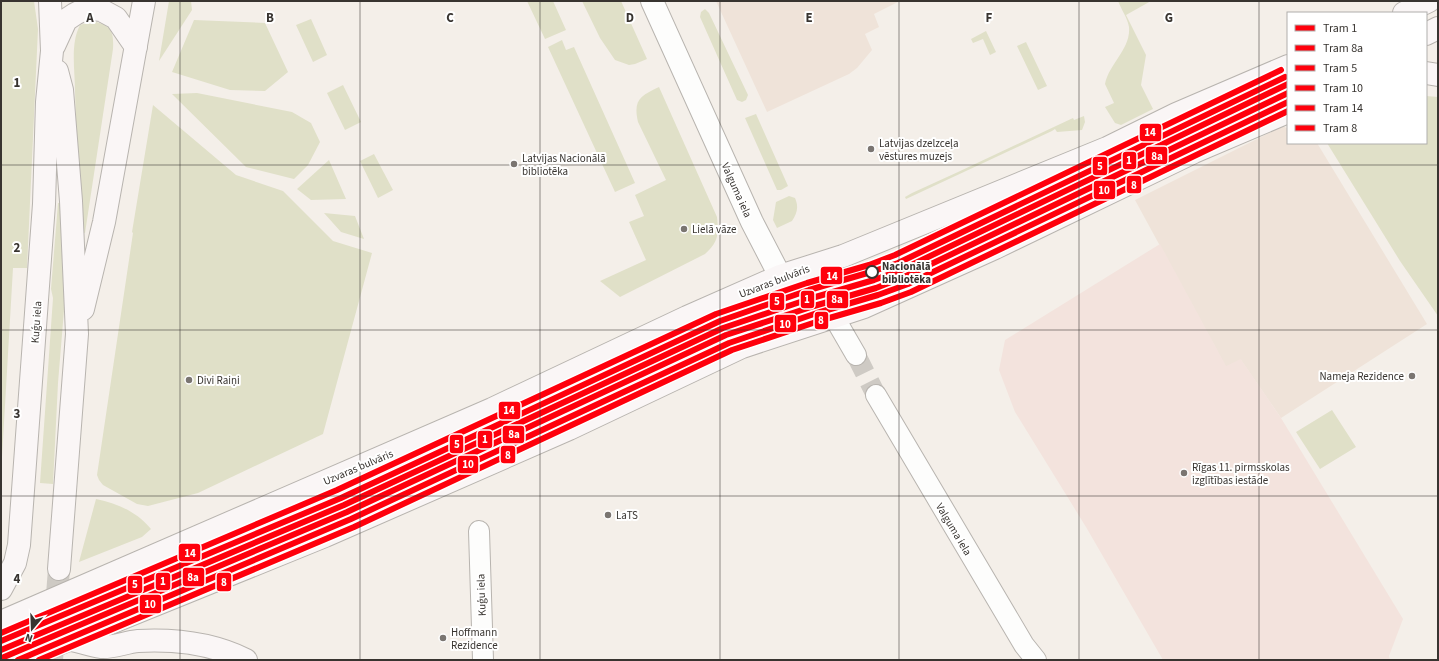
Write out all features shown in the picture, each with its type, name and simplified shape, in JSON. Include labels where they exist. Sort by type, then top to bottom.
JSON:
[{"type":"main road","name":"Kuģu iela","points":[[1,589],[15,563],[19,545],[44,204],[47,102],[52,51],[50,1]]},
{"type":"main road","name":"Kuģu iela","points":[[77,334],[104,222],[144,1]]},
{"type":"main road","points":[[1406,12],[1428,1]]},
{"type":"main road","points":[[52,51],[66,20],[87,8],[101,10],[116,18],[136,47]]},
{"type":"main road","points":[[1427,21],[1438,22]]},
{"type":"main road","points":[[1427,34],[1438,28]]},
{"type":"main road","name":"Kuģu iela","points":[[52,51],[62,90],[71,201],[77,334],[59,569]]},
{"type":"main road","name":"Uzvaras bulvāris","points":[[1,622],[492,409],[687,317],[780,276],[843,256],[1100,151],[1176,114],[1287,66]]},
{"type":"main road","points":[[1427,73],[1438,75]]},
{"type":"main road","points":[[20,660],[347,526],[570,429],[742,347],[864,307],[978,256],[1194,152],[1287,112]]},
{"type":"main road","points":[[71,640],[103,647],[136,641],[170,640],[218,648],[246,660]]},
{"type":"street","name":"Valguma iela","points":[[652,1],[752,222],[780,276]]},
{"type":"street","points":[[780,276],[803,290],[834,317],[856,355]]},
{"type":"street","name":"Valguma iela","points":[[876,395],[1024,645],[1036,660]]},
{"type":"street","name":"Kuģu iela","points":[[478,530],[483,660]]},
{"type":"shaded area","points":[[716,1],[900,1],[874,14],[879,27],[865,34],[872,50],[857,68],[849,74],[767,112]]},
{"type":"shaded area","points":[[1283,126],[1287,128],[1287,144],[1318,144],[1427,324],[1281,418],[1241,360],[1226,367],[1135,200]]},
{"type":"shaded area","name":"Rīgas 11. pirmsskolas izglītības iestāde","points":[[1160,244],[1226,366],[1241,359],[1281,418],[1403,619],[1389,656],[1390,660],[1163,660],[1086,527],[1015,412],[999,370],[1005,340]]},
{"type":"green space","points":[[1,1],[34,1],[38,29],[27,268],[13,268],[1,474]]},
{"type":"green space","points":[[169,1],[191,1],[192,10],[159,61]]},
{"type":"green space","points":[[527,1],[553,1],[566,30],[545,39]]},
{"type":"green space","points":[[582,1],[621,1],[647,59],[629,65],[615,60],[600,38]]},
{"type":"green space","points":[[1118,1],[1151,1],[1126,15],[1146,55],[1141,85],[1153,109],[1121,125],[1115,123],[1105,107],[1114,103],[1105,84],[1107,77],[1127,42],[1129,35],[1129,27],[1126,17]]},
{"type":"green space","points":[[705,9],[709,13],[748,95],[746,100],[742,102],[737,100],[700,17],[701,12]]},
{"type":"green space","points":[[311,19],[327,55],[313,62],[296,25]]},
{"type":"green space","points":[[194,20],[265,23],[288,72],[265,91],[230,90],[172,72]]},
{"type":"green space","points":[[93,21],[108,27],[113,37],[113,49],[85,233],[82,232],[76,126],[74,49],[77,32],[80,25]]},
{"type":"green space","points":[[986,31],[996,52],[990,55],[983,39],[973,43],[971,39]]},
{"type":"green space","points":[[562,40],[566,50],[574,47],[635,183],[615,192],[548,47]]},
{"type":"green space","points":[[1026,42],[1047,86],[1038,90],[1017,46]]},
{"type":"green space","points":[[343,85],[361,122],[345,130],[327,93]]},
{"type":"green space","points":[[659,87],[717,217],[718,233],[713,246],[705,254],[620,297],[600,281],[646,260],[629,222],[644,216],[635,195],[666,180],[638,122],[636,109],[637,104],[643,96]]},
{"type":"green space","points":[[197,93],[292,112],[311,123],[320,142],[308,165],[294,179],[246,167],[172,94]]},
{"type":"green space","points":[[1427,96],[1438,97],[1438,316],[1400,261],[1328,144],[1427,144]]},
{"type":"green space","points":[[153,105],[236,175],[283,191],[333,241],[372,253],[323,434],[198,493],[148,506],[137,504],[103,485],[97,475],[132,232]]},
{"type":"green space","points":[[756,114],[788,186],[781,190],[777,190],[745,118]]},
{"type":"green space","points":[[1084,116],[1085,122],[1082,130],[1057,132],[1055,129],[906,199],[905,197],[1073,118],[1074,120]]},
{"type":"green space","points":[[374,154],[393,190],[378,198],[360,161]]},
{"type":"green space","points":[[329,160],[346,199],[311,200],[297,189]]},
{"type":"green space","points":[[789,196],[795,198],[797,204],[796,213],[792,221],[777,228],[773,220],[776,202]]},
{"type":"green space","points":[[58,203],[63,203],[65,263],[64,310],[58,383],[53,484],[40,483],[53,298],[51,289]]},
{"type":"green space","points":[[324,213],[355,216],[364,239],[341,232]]},
{"type":"green space","points":[[1332,410],[1356,447],[1320,469],[1296,432]]},
{"type":"green space","points":[[96,499],[112,503],[126,509],[139,517],[151,529],[142,537],[79,562]]},
{"type":"tunnel","points":[[856,355],[876,395]]},
{"type":"tunnel","points":[[52,660],[59,569]]},
{"type":"tram line","name":"14","points":[[1,633],[337,490],[716,314],[807,283],[869,265],[895,255],[1281,70]]},
{"type":"tram line","name":"5","points":[[1,641],[341,498],[720,321],[809,290],[898,263],[1285,77]]},
{"type":"tram line","name":"1","points":[[1,650],[344,505],[723,328],[901,270],[1287,84]]},
{"type":"tram line","name":"8a","points":[[4,657],[347,512],[726,335],[814,306],[876,288],[904,277],[1287,93]]},
{"type":"tram line","name":"10","points":[[18,660],[351,519],[729,343],[908,284],[1287,102]]},
{"type":"tram line","name":"8","points":[[39,660],[354,527],[732,350],[819,321],[881,303],[911,292],[1287,111]]},
{"type":"place","name":"Latvijas dzelzceļa vēstures muzejs","points":[[871,149]]},
{"type":"place","name":"Latvijas Nacionālā bibliotēka","points":[[514,164]]},
{"type":"place","name":"Lielā vāze","points":[[684,229]]},
{"type":"place","name":"Nacionālā bibliotēka","points":[[872,272]]},
{"type":"place","name":"Nameja Rezidence","points":[[1412,376]]},
{"type":"place","name":"Divi Raiņi","points":[[189,380]]},
{"type":"place","name":"Rīgas 11. pirmsskolas izglītības iestāde","points":[[1184,473]]},
{"type":"place","name":"LaTS","points":[[608,515]]},
{"type":"place","name":"Hoffmann Rezidence","points":[[443,638]]}]
